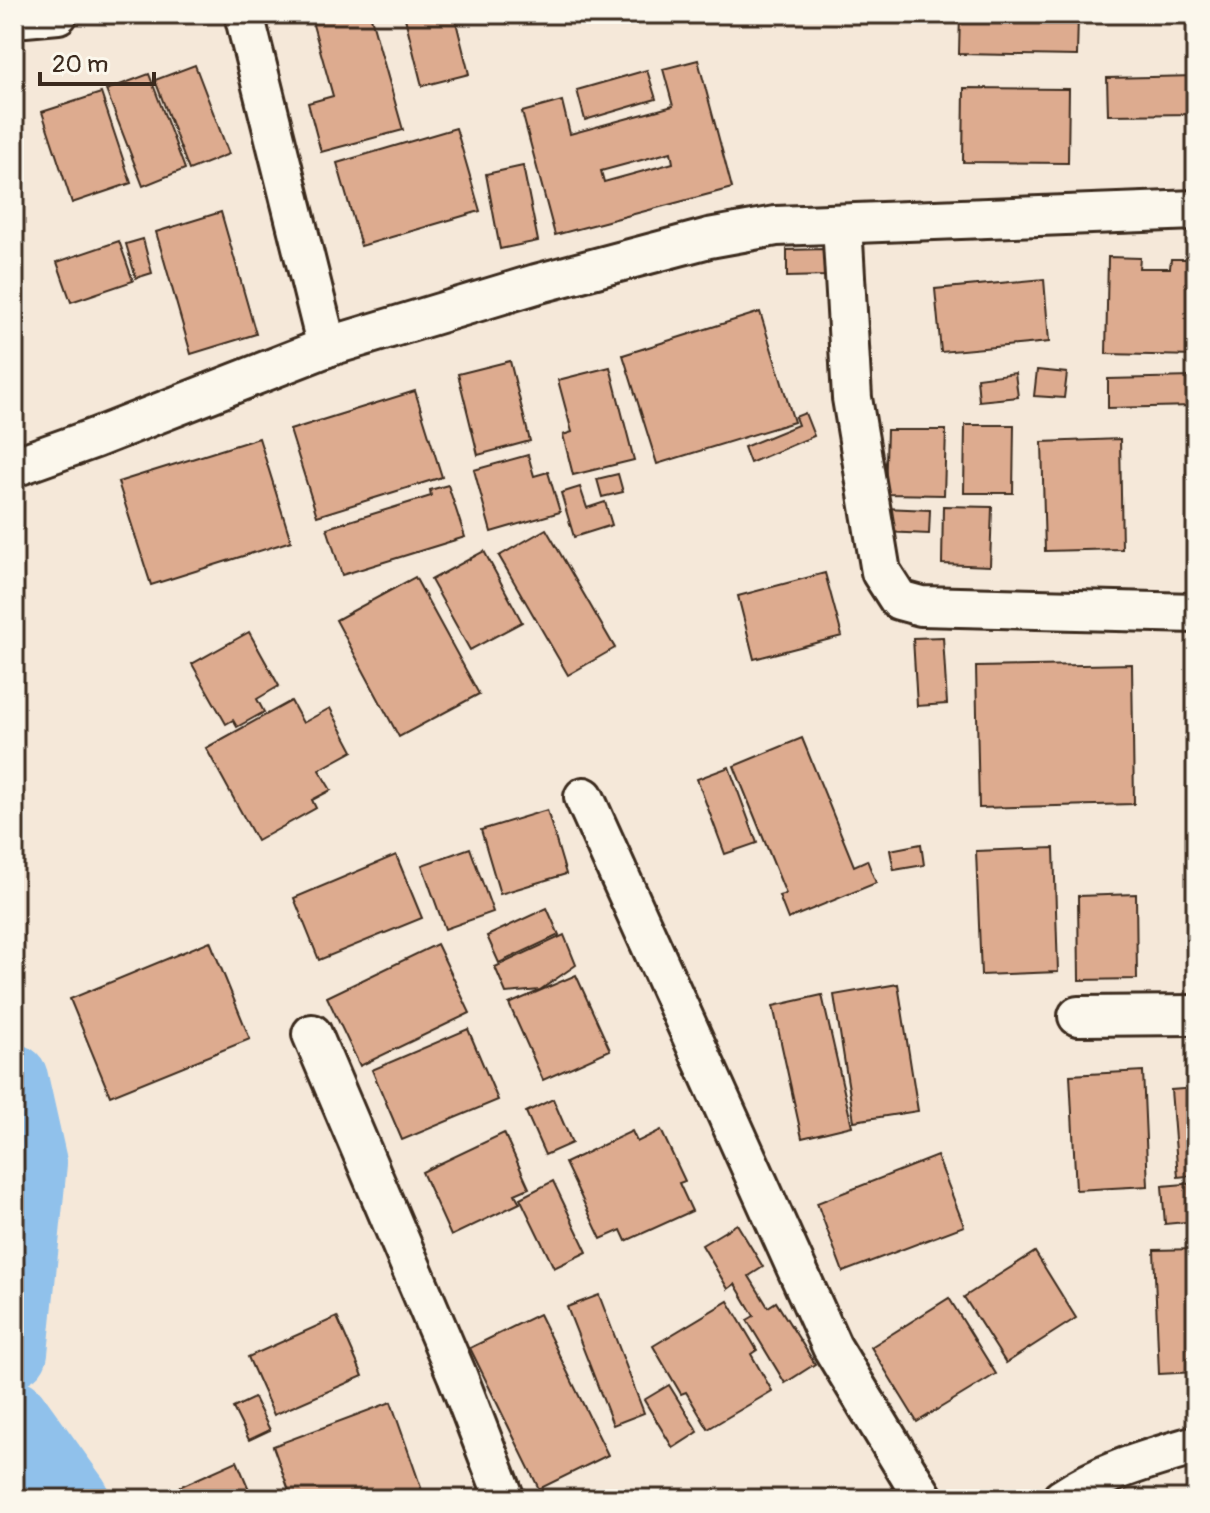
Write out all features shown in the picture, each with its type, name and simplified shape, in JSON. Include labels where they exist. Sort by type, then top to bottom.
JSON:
[{"type":"street","points":[[14,18],[58,14]]},
{"type":"street","points":[[244,14],[327,347]]},
{"type":"street","points":[[14,467],[327,347],[536,284],[709,238],[776,226],[1196,210]]},
{"type":"street","points":[[842,224],[852,398],[881,572],[899,600],[921,606],[1196,613]]},
{"type":"street","points":[[584,797],[832,1347],[924,1499]]},
{"type":"street","points":[[1078,1016],[1196,1015]]},
{"type":"street","points":[[312,1034],[457,1375],[505,1499]]},
{"type":"street","points":[[1062,1499],[1115,1469],[1196,1445]]},
{"type":"building","points":[[310,14],[370,14],[403,130],[321,152],[308,103],[333,96]]},
{"type":"building","points":[[404,14],[467,14],[455,18],[469,74],[422,86]]},
{"type":"building","points":[[960,14],[1078,15],[1077,56],[959,54]]},
{"type":"building","points":[[698,60],[732,188],[555,235],[522,112],[562,101],[570,134],[673,106],[663,69]],"holes":[[[671,152],[673,163],[604,182],[601,171]]]},
{"type":"building","points":[[195,65],[229,154],[189,170],[155,80]]},
{"type":"building","points":[[647,70],[656,99],[585,120],[577,90]]},
{"type":"building","points":[[149,74],[185,169],[143,186],[106,90]]},
{"type":"building","points":[[1196,76],[1196,114],[1108,115],[1107,78]]},
{"type":"building","points":[[964,88],[1069,89],[1068,163],[963,162]]},
{"type":"building","points":[[101,93],[131,183],[72,203],[42,112]]},
{"type":"building","points":[[456,128],[480,211],[361,246],[337,163]]},
{"type":"building","points":[[523,166],[538,241],[500,249],[486,174]]},
{"type":"building","points":[[221,212],[256,334],[191,354],[156,232]]},
{"type":"building","points":[[143,239],[152,273],[136,278],[126,244]]},
{"type":"building","points":[[119,241],[133,281],[71,302],[57,262]]},
{"type":"building","points":[[825,249],[826,276],[787,277],[787,250]]},
{"type":"building","points":[[1108,257],[1140,258],[1139,268],[1170,268],[1171,259],[1196,259],[1196,356],[1106,354]]},
{"type":"building","points":[[1044,279],[1049,342],[941,352],[935,289]]},
{"type":"building","points":[[760,312],[794,422],[657,464],[623,355]]},
{"type":"building","points":[[510,361],[530,441],[478,455],[458,374]]},
{"type":"building","points":[[610,367],[634,460],[573,475],[563,435],[572,432],[558,380]]},
{"type":"building","points":[[1037,370],[1067,373],[1064,398],[1034,396]]},
{"type":"building","points":[[1015,373],[1018,397],[979,401],[977,378]]},
{"type":"building","points":[[1193,377],[1194,406],[1108,408],[1108,379]]},
{"type":"building","points":[[415,391],[442,477],[317,516],[290,430]]},
{"type":"building","points":[[805,413],[814,436],[750,463],[744,447],[798,425],[795,417]]},
{"type":"building","points":[[965,425],[1014,425],[1013,493],[964,493]]},
{"type":"building","points":[[887,430],[946,430],[944,495],[885,494]]},
{"type":"building","points":[[259,438],[291,541],[151,585],[118,482]]},
{"type":"building","points":[[1120,439],[1122,549],[1045,551],[1042,442]]},
{"type":"building","points":[[528,455],[534,476],[548,472],[560,512],[491,532],[474,470]]},
{"type":"building","points":[[618,474],[623,492],[602,497],[597,479]]},
{"type":"building","points":[[448,485],[465,537],[342,575],[327,528],[431,496],[430,490]]},
{"type":"building","points":[[580,487],[587,508],[605,502],[612,525],[574,537],[561,493]]},
{"type":"building","points":[[943,506],[992,507],[990,566],[942,564]]},
{"type":"building","points":[[884,508],[930,510],[929,534],[884,532]]},
{"type":"building","points":[[546,529],[615,648],[568,675],[499,556]]},
{"type":"building","points":[[484,551],[522,622],[470,650],[431,580]]},
{"type":"building","points":[[825,573],[842,636],[754,659],[738,596]]},
{"type":"building","points":[[415,577],[479,694],[399,737],[336,620]]},
{"type":"building","points":[[249,632],[279,686],[257,699],[264,712],[237,727],[233,720],[226,724],[192,664]]},
{"type":"building","points":[[943,637],[947,704],[917,706],[913,638]]},
{"type":"building","points":[[1132,664],[1134,804],[979,808],[976,667]]},
{"type":"building","points":[[291,701],[303,723],[330,708],[353,751],[319,770],[331,790],[312,800],[316,808],[257,841],[206,748]]},
{"type":"building","points":[[802,738],[854,866],[867,860],[876,883],[788,919],[779,896],[786,894],[734,766]]},
{"type":"building","points":[[729,767],[757,843],[725,854],[697,779]]},
{"type":"building","points":[[547,810],[566,874],[500,894],[481,830]]},
{"type":"building","points":[[921,844],[924,865],[894,870],[890,850]]},
{"type":"building","points":[[470,848],[493,912],[445,929],[422,865]]},
{"type":"building","points":[[1054,848],[1058,972],[981,975],[976,851]]},
{"type":"building","points":[[396,855],[422,918],[319,960],[294,898]]},
{"type":"building","points":[[1136,894],[1137,979],[1079,980],[1078,896]]},
{"type":"building","points":[[547,908],[559,935],[499,963],[487,936]]},
{"type":"building","points":[[564,935],[576,965],[540,990],[506,993],[495,967]]},
{"type":"building","points":[[210,941],[250,1039],[110,1096],[70,999]]},
{"type":"building","points":[[437,944],[470,1013],[360,1066],[327,997]]},
{"type":"building","points":[[576,975],[610,1050],[543,1080],[509,1004]]},
{"type":"building","points":[[898,984],[918,1111],[854,1121],[834,995]]},
{"type":"building","points":[[822,995],[852,1126],[802,1138],[773,1006]]},
{"type":"building","points":[[468,1029],[498,1100],[402,1140],[372,1070]]},
{"type":"building","points":[[1143,1071],[1148,1186],[1076,1190],[1070,1075]]},
{"type":"building","points":[[1196,1088],[1196,1175],[1178,1177],[1171,1090]]},
{"type":"building","points":[[553,1099],[572,1143],[545,1155],[526,1112]]},
{"type":"building","points":[[661,1130],[685,1181],[679,1183],[692,1211],[626,1241],[621,1230],[601,1239],[565,1163],[632,1131],[637,1142]]},
{"type":"building","points":[[504,1133],[529,1188],[515,1194],[520,1203],[451,1236],[422,1172]]},
{"type":"building","points":[[937,1156],[964,1226],[843,1272],[817,1203]]},
{"type":"building","points":[[553,1181],[587,1252],[554,1268],[520,1198]]},
{"type":"building","points":[[1196,1183],[1196,1221],[1165,1224],[1162,1186]]},
{"type":"building","points":[[737,1224],[763,1267],[749,1276],[768,1307],[776,1302],[815,1364],[785,1383],[747,1320],[754,1316],[735,1284],[728,1289],[702,1245]]},
{"type":"building","points":[[1196,1249],[1196,1372],[1159,1374],[1154,1250]]},
{"type":"building","points":[[1035,1252],[1076,1318],[1006,1363],[964,1297]]},
{"type":"building","points":[[599,1295],[644,1413],[613,1425],[567,1307]]},
{"type":"building","points":[[949,1298],[996,1374],[917,1422],[871,1347]]},
{"type":"building","points":[[728,1301],[757,1350],[751,1354],[772,1391],[708,1429],[686,1392],[681,1394],[653,1346]]},
{"type":"building","points":[[539,1314],[608,1455],[539,1489],[470,1348]]},
{"type":"building","points":[[337,1317],[363,1376],[274,1415],[248,1357]]},
{"type":"building","points":[[669,1385],[698,1432],[673,1448],[644,1400]]},
{"type":"building","points":[[254,1398],[270,1430],[249,1440],[233,1408]]},
{"type":"building","points":[[391,1402],[425,1499],[292,1499],[273,1446]]},
{"type":"building","points":[[237,1461],[253,1499],[184,1499],[179,1487]]},
{"type":"waterway","points":[[14,1078],[33,1163],[14,1352]]},
{"type":"waterway","points":[[14,1413],[76,1499]]}]
